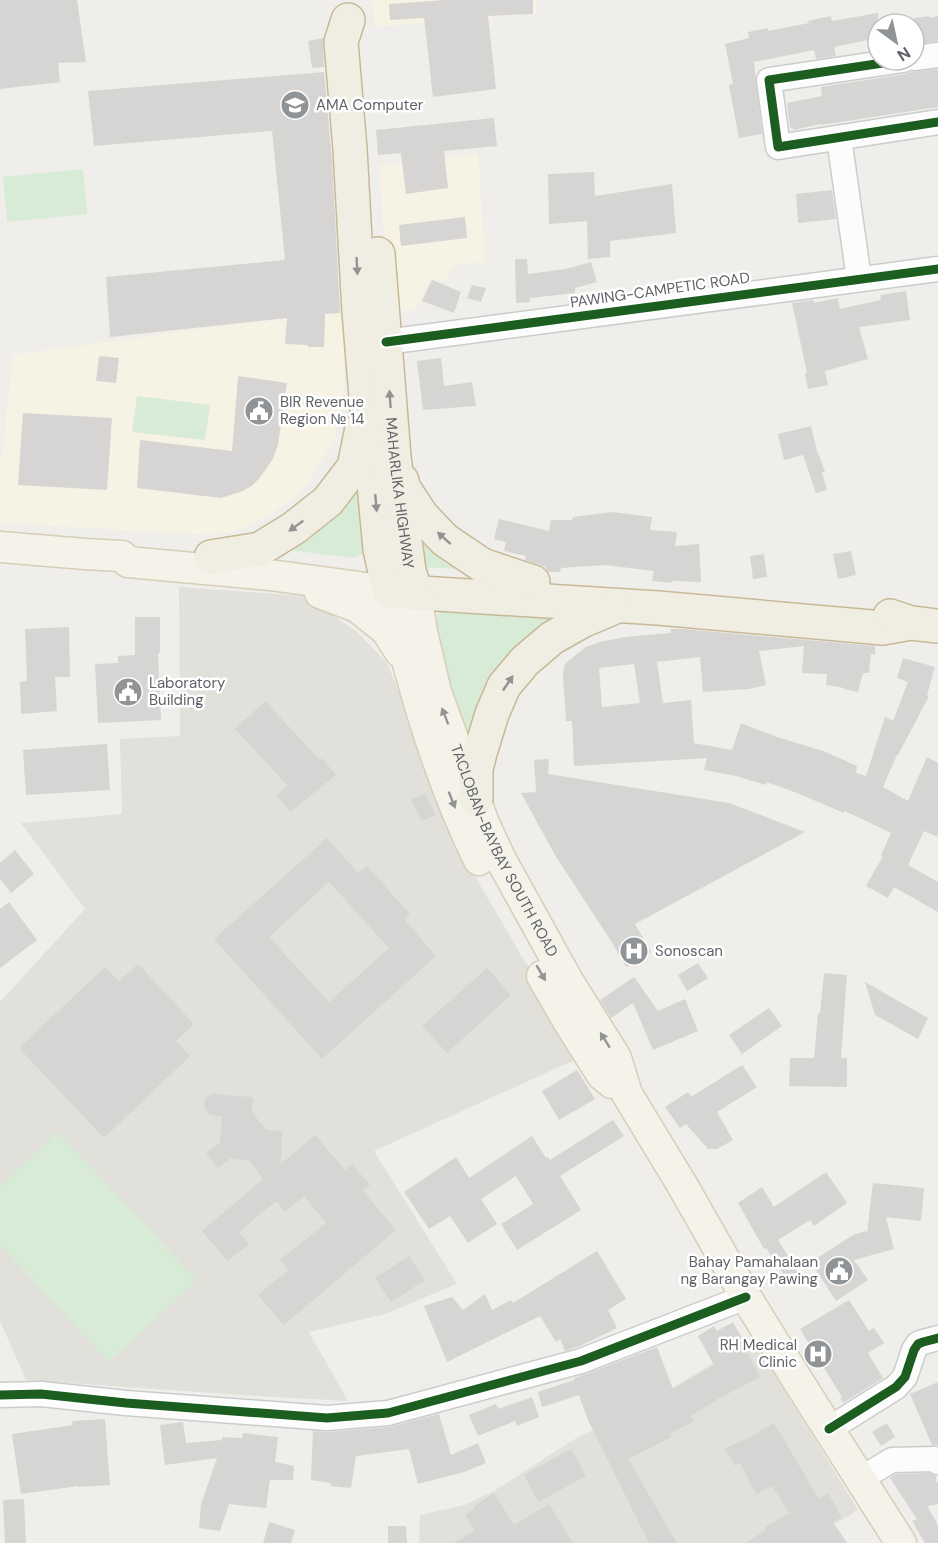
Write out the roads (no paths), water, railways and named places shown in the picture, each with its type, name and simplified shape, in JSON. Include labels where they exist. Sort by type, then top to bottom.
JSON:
[{"type":"highway","name":"MAHARLIKA HIGHWAY","points":[[347,10],[354,40],[386,342],[399,581]]},
{"type":"highway","name":"MAHARLIKA HIGHWAY","points":[[347,10],[341,42],[367,409],[380,549],[399,581]]},
{"type":"highway","points":[[211,556],[260,549],[294,528],[328,501],[354,467],[367,409]]},
{"type":"highway","points":[[394,457],[403,487],[422,516],[445,540],[482,565],[533,582]]},
{"type":"highway","name":"MAHARLIKA HIGHWAY","points":[[399,581],[533,582],[617,593],[883,614],[925,625]]},
{"type":"highway","name":"MAHARLIKA HIGHWAY","points":[[399,581],[620,605],[883,628],[925,625]]},
{"type":"highway","points":[[476,799],[476,769],[492,714],[504,686],[525,661],[552,638],[582,621],[620,605]]},
{"type":"main road","points":[[0,547],[122,556],[128,562],[270,575],[399,581]]},
{"type":"main road","points":[[122,556],[130,549],[354,566],[399,581]]},
{"type":"main road","points":[[270,575],[357,607],[386,630],[408,664]]},
{"type":"main road","name":"TACLOBAN-BAYBAY SOUTH ROAD","points":[[399,581],[408,664],[449,795],[486,875],[568,1021],[602,1075],[627,1094]]},
{"type":"main road","name":"TACLOBAN-BAYBAY SOUTH ROAD","points":[[399,581],[422,632],[436,692],[483,821],[501,860],[568,981],[615,1058],[627,1094],[746,1297],[901,1543]]},
{"type":"street","points":[[866,66],[769,80],[778,147],[938,122]]},
{"type":"street","points":[[839,138],[859,279]]},
{"type":"street","name":"PAWING-CAMPETIC ROAD","points":[[386,342],[938,269]]},
{"type":"street","points":[[0,1395],[41,1394],[126,1403],[327,1418],[388,1413],[581,1361],[746,1297]]},
{"type":"street","points":[[829,1429],[896,1387],[905,1377],[918,1344],[938,1338]]},
{"type":"street","points":[[860,1479],[892,1460],[935,1459],[938,1462]]},
{"type":"place","name":"AMA Computer","points":[[295,105]]},
{"type":"place","name":"BIR Revenue Region № 14","points":[[259,411]]},
{"type":"place","name":"Laboratory Building","points":[[128,692]]},
{"type":"place","name":"Sonoscan","points":[[634,951]]},
{"type":"place","name":"Bahay Pamahalaan ng Barangay Pawing","points":[[839,1271]]},
{"type":"place","name":"RH Medical Clinic","points":[[818,1354]]}]
